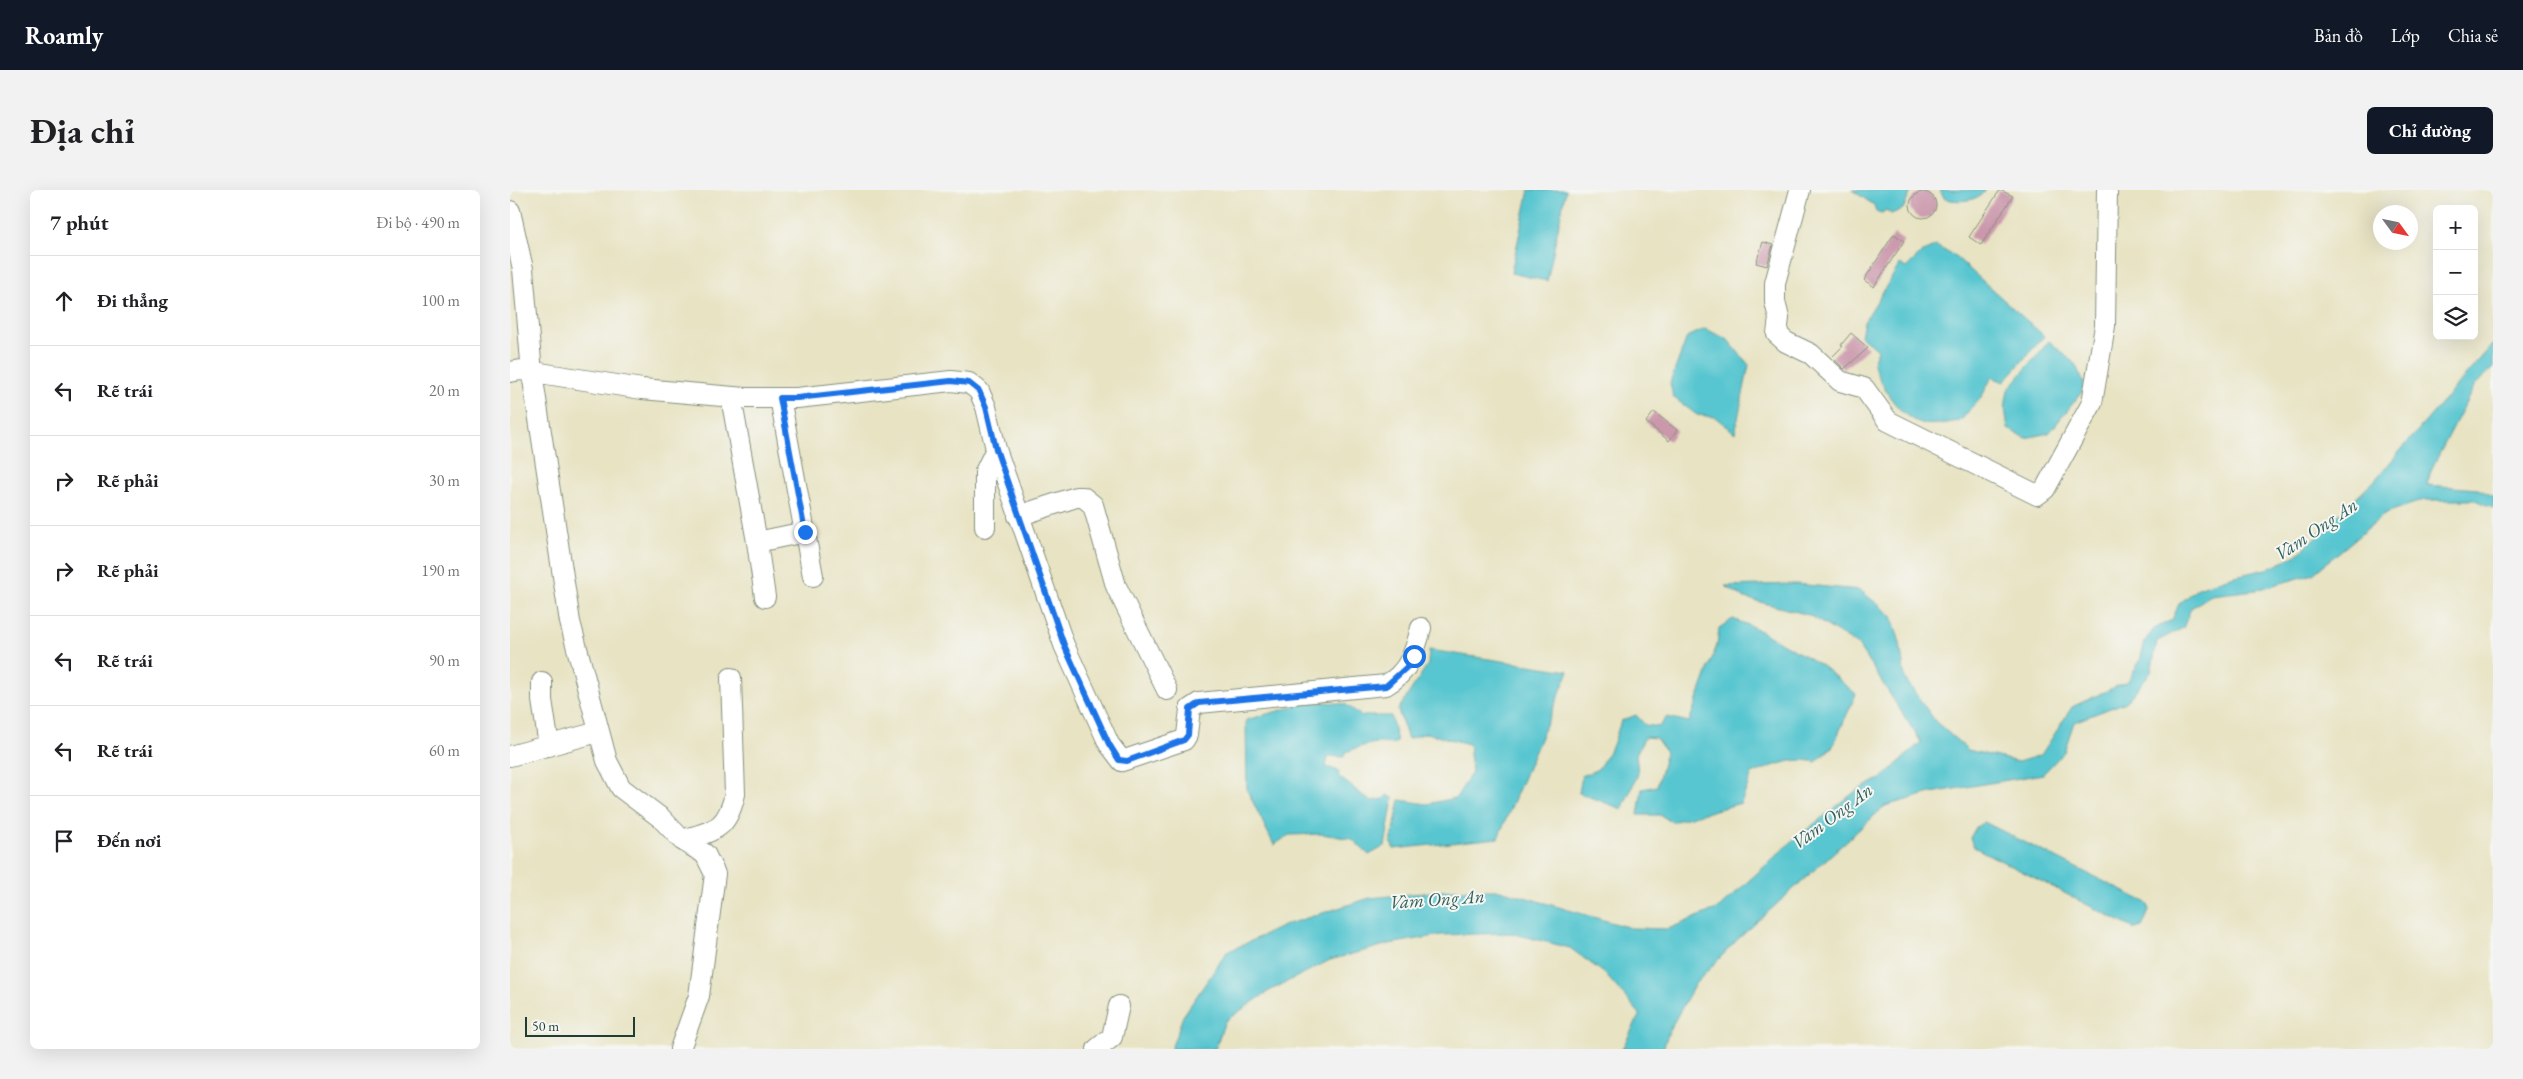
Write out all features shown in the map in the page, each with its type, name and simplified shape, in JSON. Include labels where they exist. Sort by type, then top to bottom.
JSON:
[{"type":"street","points":[[1800,190],[1775,284],[1774,302],[1779,318],[1777,334],[1786,342],[1810,354],[1840,381],[1864,388],[1888,421],[2037,495],[2045,489],[2091,408],[2105,326],[2107,190]]},
{"type":"street","points":[[510,211],[524,269],[532,373],[570,622],[598,732],[607,761],[621,788],[661,818],[682,840],[705,854],[715,874],[699,996],[680,1049]]},
{"type":"street","points":[[510,372],[522,370],[642,390],[731,397],[797,398],[951,381],[969,383],[979,391],[986,407],[996,449],[1064,645],[1109,744],[1122,761],[1184,740],[1188,735],[1190,709],[1199,703],[1386,686],[1403,671],[1414,656],[1421,628]]},
{"type":"street","points":[[731,397],[765,598]]},
{"type":"street","points":[[780,398],[814,576]]},
{"type":"street","points":[[985,527],[985,472],[996,449]]},
{"type":"street","points":[[1018,516],[1076,497],[1083,497],[1093,505],[1116,586],[1167,690]]},
{"type":"street","points":[[757,542],[805,532]]},
{"type":"street","points":[[682,840],[710,832],[722,826],[731,812],[735,794],[731,678]]},
{"type":"street","points":[[542,682],[542,700],[549,746]]},
{"type":"street","points":[[510,756],[598,732]]},
{"type":"street","points":[[1097,1049],[1112,1037],[1119,1006]]},
{"type":"water","points":[[1529,190],[1566,190],[1547,281],[1511,273]]},
{"type":"water","points":[[1852,190],[1912,190],[1903,209],[1891,214],[1886,210],[1882,213],[1876,212],[1874,205]]},
{"type":"water","points":[[1939,190],[1986,190],[1973,199],[1956,201],[1945,199]]},
{"type":"water","points":[[1936,246],[1956,257],[2044,336],[2004,382],[1992,377],[1982,396],[1960,421],[1925,424],[1915,421],[1892,400],[1873,362],[1878,350],[1861,336],[1864,322],[1900,264],[1906,268],[1921,253]]},
{"type":"water","points":[[1705,329],[1727,339],[1749,365],[1735,433],[1715,417],[1697,415],[1673,397],[1670,383],[1687,337]]},
{"type":"water","points":[[2049,341],[2075,364],[2084,383],[2082,392],[2049,433],[2025,438],[2008,429],[2005,408],[2008,390]]},
{"type":"water","name":"Vàm Ong An","points":[[2493,344],[2493,368],[2475,385],[2431,470],[2427,485],[2478,489],[2493,496],[2493,508],[2475,500],[2424,500],[2386,513],[2313,574],[2256,590],[2211,595],[2191,608],[2183,628],[2157,641],[2151,672],[2126,702],[2074,722],[2064,752],[2043,774],[1931,793],[1885,806],[1737,940],[1695,984],[1670,1029],[1663,1049],[1622,1049],[1640,1014],[1604,973],[1570,948],[1511,933],[1441,935],[1389,944],[1330,960],[1269,991],[1225,1021],[1215,1049],[1171,1049],[1183,1016],[1227,952],[1288,924],[1370,898],[1453,890],[1500,890],[1631,928],[1668,929],[1719,908],[1790,843],[1856,791],[1882,778],[1921,742],[1858,645],[1809,615],[1745,598],[1725,586],[1796,584],[1860,590],[1892,616],[1900,643],[1905,679],[1936,722],[1968,750],[2018,762],[2041,755],[2072,707],[2128,681],[2140,661],[2145,641],[2154,629],[2172,620],[2179,604],[2198,588],[2227,578],[2270,568],[2297,555],[2374,481]]},
{"type":"water","points":[[1733,619],[1753,627],[1821,665],[1856,694],[1833,746],[1816,762],[1808,760],[1791,761],[1752,774],[1741,803],[1672,822],[1660,815],[1638,815],[1642,789],[1657,786],[1666,752],[1656,738],[1645,737],[1636,754],[1638,774],[1622,809],[1579,793],[1582,776],[1598,769],[1613,745],[1621,721],[1636,715],[1645,725],[1659,727],[1667,717],[1689,722],[1717,645],[1719,628]]},
{"type":"water","points":[[1429,650],[1569,671],[1498,838],[1394,849],[1391,843],[1400,800],[1427,804],[1456,798],[1472,772],[1469,744],[1426,733],[1408,739],[1398,710],[1428,664]]},
{"type":"water","points":[[1325,702],[1345,704],[1362,716],[1391,716],[1397,742],[1392,744],[1377,743],[1365,745],[1345,752],[1344,757],[1328,756],[1326,767],[1339,771],[1338,776],[1370,801],[1384,799],[1387,795],[1393,798],[1385,846],[1369,855],[1352,839],[1322,834],[1289,835],[1274,845],[1247,790],[1246,720],[1303,704]]},
{"type":"water","points":[[1984,822],[2145,902],[2148,905],[2149,911],[2142,927],[2135,929],[1974,847],[1970,838],[1976,827]]},
{"type":"building","points":[[2000,190],[2013,196],[1981,245],[1969,237]]},
{"type":"building","points":[[1923,192],[1932,196],[1936,205],[1932,214],[1923,218],[1914,214],[1910,205],[1914,196]]},
{"type":"building","points":[[1894,234],[1904,241],[1874,287],[1864,280]]},
{"type":"building","points":[[1763,242],[1773,245],[1767,266],[1756,263]]},
{"type":"building","points":[[1851,333],[1868,348],[1844,369],[1832,357],[1843,346],[1841,345]]},
{"type":"building","points":[[1654,412],[1677,430],[1669,441],[1646,422]]},
{"type":"route","points":[[805,532],[780,398],[797,398],[951,381],[969,383],[979,391],[986,407],[993,440],[1064,645],[1109,744],[1119,760],[1127,761],[1184,740],[1188,735],[1190,709],[1199,703],[1386,686],[1393,682],[1408,666],[1414,656]]}]
